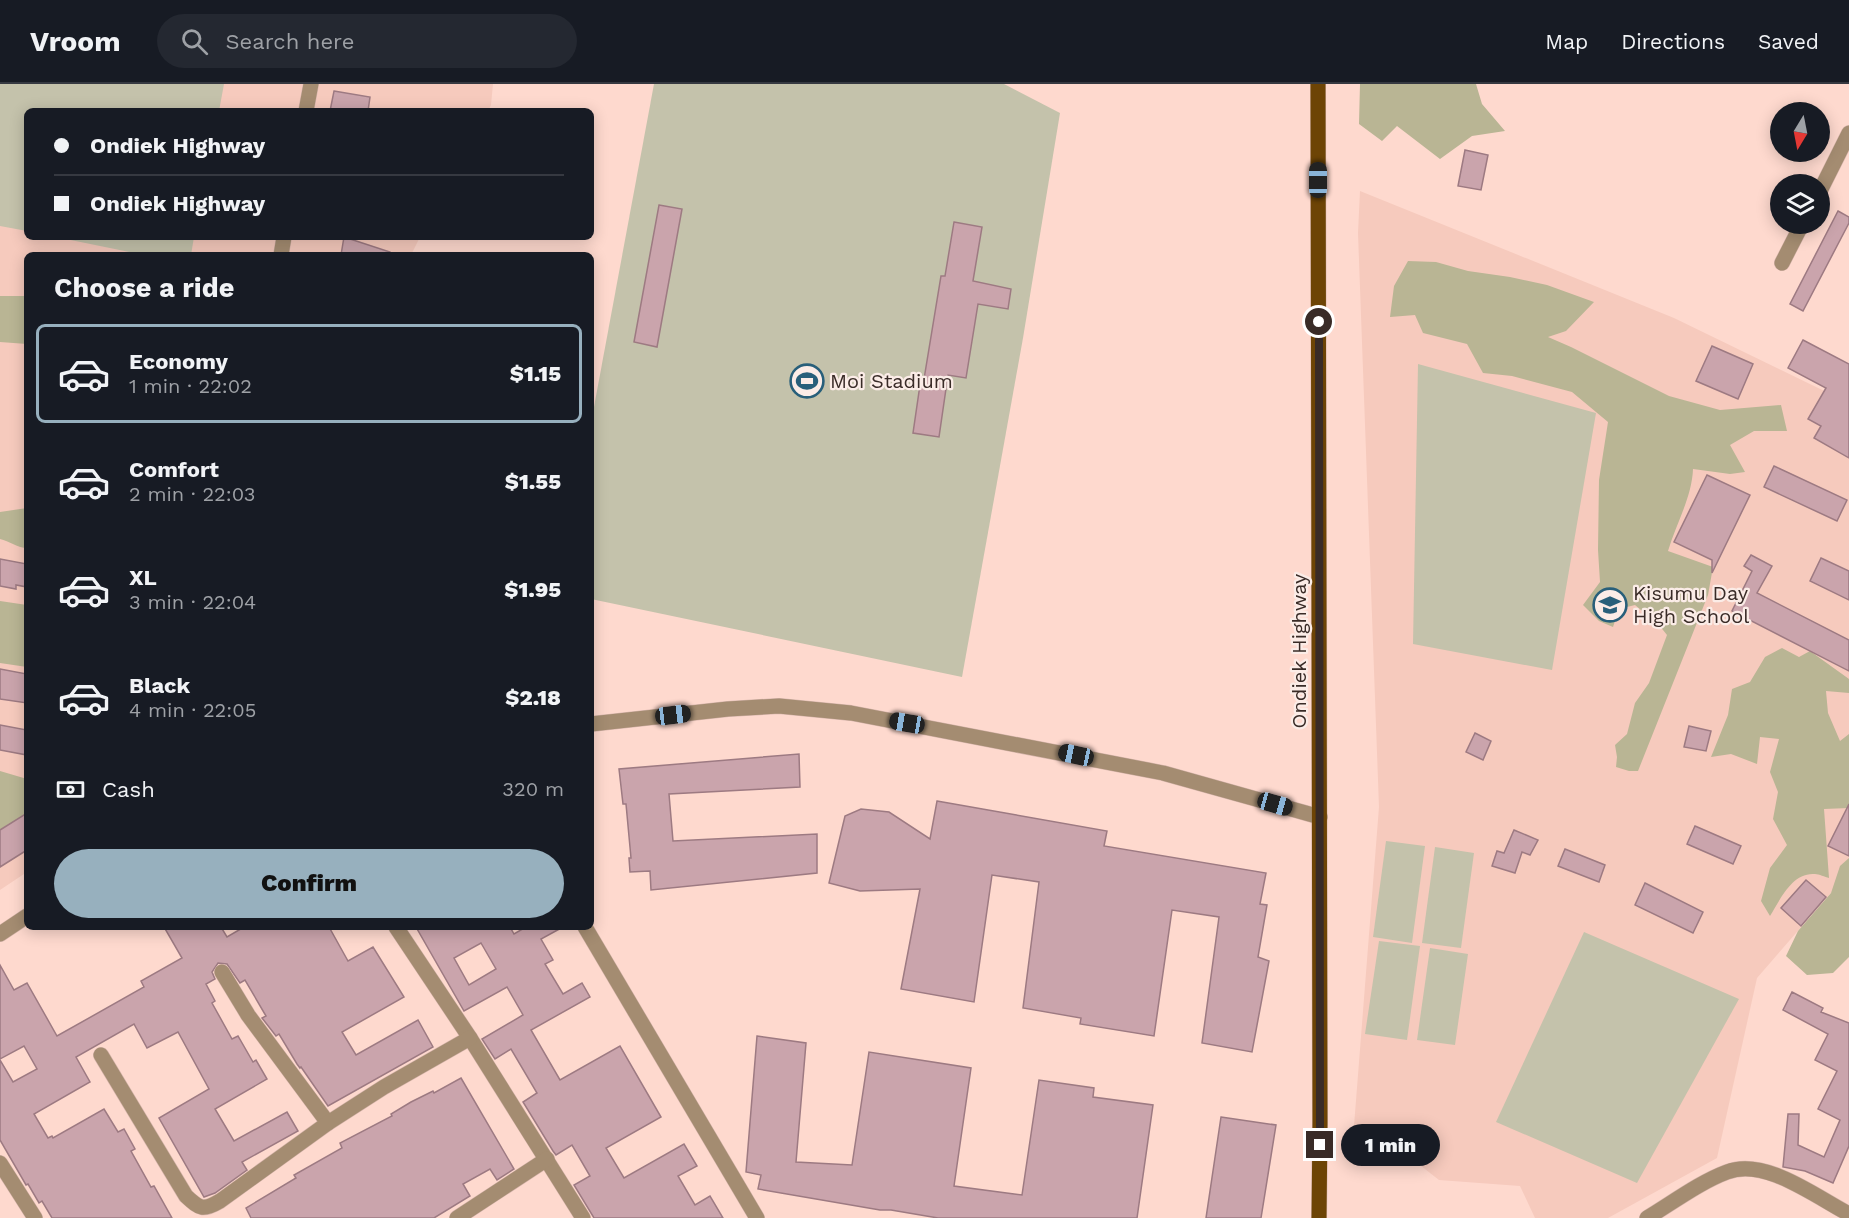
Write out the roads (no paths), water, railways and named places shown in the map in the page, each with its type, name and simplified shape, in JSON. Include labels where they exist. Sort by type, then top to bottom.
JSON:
[{"type":"main road","name":"Ondiek Highway","points":[[1318,84],[1320,817],[1318,1218]]},
{"type":"street","points":[[307,108],[311,84]]},
{"type":"street","points":[[1828,174],[1849,133]]},
{"type":"street","points":[[1782,263],[1797,234]]},
{"type":"street","points":[[594,724],[728,709],[779,706],[851,713],[1163,773],[1320,817]]},
{"type":"street","points":[[0,934],[24,918]]},
{"type":"street","points":[[398,930],[470,1038],[584,1218]]},
{"type":"street","points":[[587,930],[758,1218]]},
{"type":"street","points":[[222,972],[248,1016],[328,1123]]},
{"type":"street","points":[[101,1055],[186,1196],[196,1206],[202,1208],[220,1201],[328,1123],[384,1087],[470,1038]]},
{"type":"street","points":[[457,1218],[547,1159]]},
{"type":"street","points":[[0,1163],[35,1218]]},
{"type":"street","points":[[1647,1218],[1717,1176],[1727,1171],[1745,1168],[1762,1171],[1782,1179],[1849,1214]]},
{"type":"place","name":"Moi Stadium","points":[[807,381]]},
{"type":"place","name":"Kisumu Day High School","points":[[1610,605]]}]
